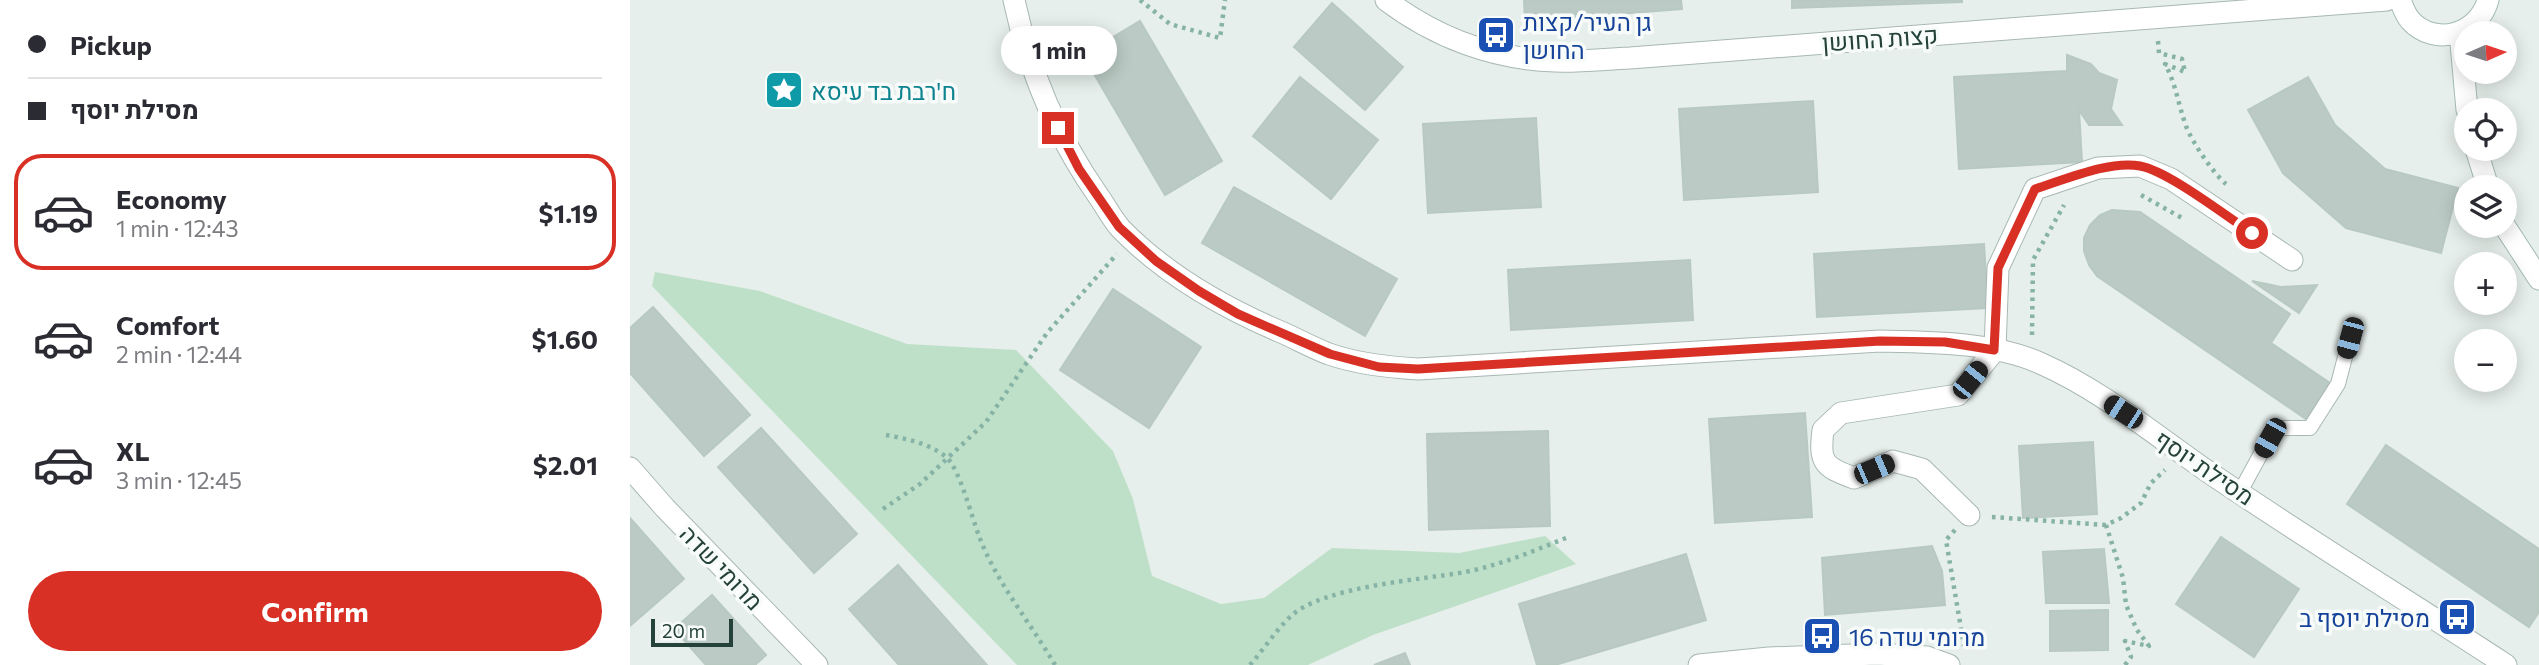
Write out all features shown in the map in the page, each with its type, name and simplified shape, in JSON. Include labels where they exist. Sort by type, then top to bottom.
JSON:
[{"type":"street","name":"מסילת יוסף","points":[[1014,0],[1035,78],[1058,128],[1079,169],[1119,227],[1156,261],[1238,314],[1330,354],[1379,367],[1418,369],[1880,341],[1945,342],[1994,350],[2042,363],[2090,391],[2506,665]]},
{"type":"street","name":"קצות החושן","points":[[1386,0],[1464,45],[1508,57],[1556,61],[1630,58],[2114,10],[2152,11],[2387,0]]},
{"type":"street","points":[[2400,0],[2411,21],[2423,31],[2439,36],[2454,35]]},
{"type":"street","points":[[2476,21],[2485,10],[2488,0]]},
{"type":"street","points":[[1969,515],[1922,468],[1893,461],[1854,478],[1832,470],[1820,452],[1823,430],[1841,413],[1958,395],[1994,350],[1998,268],[2035,189],[2098,168],[2140,166],[2171,179],[2292,260]]},
{"type":"street","points":[[2512,238],[2539,279]]},
{"type":"street","name":"מרומי שדה","points":[[630,468],[665,508],[817,665]]},
{"type":"street","points":[[1699,665],[1769,658],[1877,654],[1957,659]]},
{"type":"lane","points":[[2240,492],[2270,438],[2279,428],[2310,428],[2338,384],[2350,338]]},
{"type":"path","points":[[1140,0],[1170,24],[1220,38],[1226,0]]},
{"type":"path","points":[[2152,11],[2158,53],[2182,59],[2185,72],[2165,64],[2175,82],[2187,128]]},
{"type":"path","points":[[2138,193],[2185,220]]},
{"type":"path","points":[[2031,360],[2033,260],[2066,202]]},
{"type":"path","points":[[883,509],[920,484],[986,422],[1047,333],[1132,238]]},
{"type":"path","points":[[886,435],[917,441],[948,458],[980,539],[1001,579],[1055,665]]},
{"type":"path","points":[[1957,659],[1946,540],[1969,515],[2106,525],[2141,503],[2151,483],[2184,454]]},
{"type":"path","points":[[2106,525],[2123,578],[2126,605],[2137,630],[2149,646],[2125,641],[2131,657],[2125,665]]},
{"type":"path","points":[[1250,665],[1292,615],[1331,596],[1511,561],[1566,538]]},
{"type":"green space","points":[[655,272],[760,291],[907,344],[1016,350],[1113,451],[1133,499],[1152,576],[1221,604],[1264,598],[1332,548],[1459,553],[1545,536],[1576,564],[1373,635],[1308,665],[1017,665],[652,286]]},
{"type":"building","points":[[1524,0],[1681,0],[1682,9],[1525,21]]},
{"type":"building","points":[[1792,0],[1962,0],[1962,2],[1792,8]]},
{"type":"building","points":[[1332,3],[1403,67],[1365,110],[1294,47]]},
{"type":"building","points":[[1140,21],[1222,161],[1165,195],[1083,55]]},
{"type":"building","points":[[2067,55],[2091,64],[2099,73],[2117,80],[2111,109],[2122,125],[2089,125],[2079,110],[2082,162],[1959,169],[1954,77],[2067,71]]},
{"type":"building","points":[[1300,77],[1378,140],[1331,199],[1253,136]]},
{"type":"building","points":[[2308,77],[2335,125],[2385,169],[2454,187],[2454,203],[2441,253],[2346,228],[2283,173],[2248,110]]},
{"type":"building","points":[[1813,101],[1818,192],[1684,200],[1679,109]]},
{"type":"building","points":[[1536,118],[1541,207],[1428,213],[1423,124]]},
{"type":"building","points":[[1234,187],[1397,279],[1365,336],[1202,243]]},
{"type":"building","points":[[2112,210],[2140,212],[2290,314],[2271,343],[2330,383],[2306,419],[2097,276],[2084,251],[2084,238],[2090,225],[2100,215]]},
{"type":"building","points":[[1984,244],[1988,308],[1817,317],[1814,254]]},
{"type":"building","points":[[1690,260],[1693,320],[1511,330],[1508,270]]},
{"type":"building","points":[[2252,281],[2281,287],[2317,285],[2299,313]]},
{"type":"building","points":[[1113,289],[1201,347],[1149,428],[1060,370]]},
{"type":"building","points":[[653,307],[750,415],[704,456],[630,373],[630,328]]},
{"type":"building","points":[[1805,413],[1812,517],[1715,523],[1709,419]]},
{"type":"building","points":[[761,428],[857,534],[814,573],[718,467]]},
{"type":"building","points":[[1548,431],[1550,526],[1429,530],[1427,434]]},
{"type":"building","points":[[2093,442],[2097,514],[2023,518],[2019,446]]},
{"type":"building","points":[[2386,445],[2539,549],[2539,612],[2529,627],[2347,504]]},
{"type":"building","points":[[630,518],[684,579],[630,626]]},
{"type":"building","points":[[2221,537],[2299,589],[2254,657],[2176,604]]},
{"type":"building","points":[[1932,546],[1942,571],[1945,605],[1825,615],[1822,558]]},
{"type":"building","points":[[2104,549],[2109,603],[2046,603],[2043,552]]},
{"type":"building","points":[[1686,554],[1706,620],[1555,665],[1537,665],[1519,604]]},
{"type":"building","points":[[898,565],[987,665],[899,665],[849,609]]},
{"type":"building","points":[[712,595],[766,655],[755,665],[706,665],[674,629]]},
{"type":"building","points":[[2108,610],[2108,650],[2050,651],[2050,611]]},
{"type":"building","points":[[1405,653],[1410,665],[1374,665]]},
{"type":"place","name":"גן העיר/קצות החושן","points":[[1496,35]]},
{"type":"place","name":"ח'רבת בד עיסא","points":[[784,90]]},
{"type":"place","name":"מסילת יוסף ב","points":[[2457,617]]},
{"type":"place","name":"מרומי שדה 16","points":[[1822,636]]},
{"type":"route","points":[[1058,128],[1079,169],[1119,227],[1156,261],[1238,314],[1330,354],[1379,367],[1418,369],[1880,341],[1945,342],[1994,350],[1998,268],[2035,189],[2098,168],[2140,166],[2171,179],[2252,233]]}]
